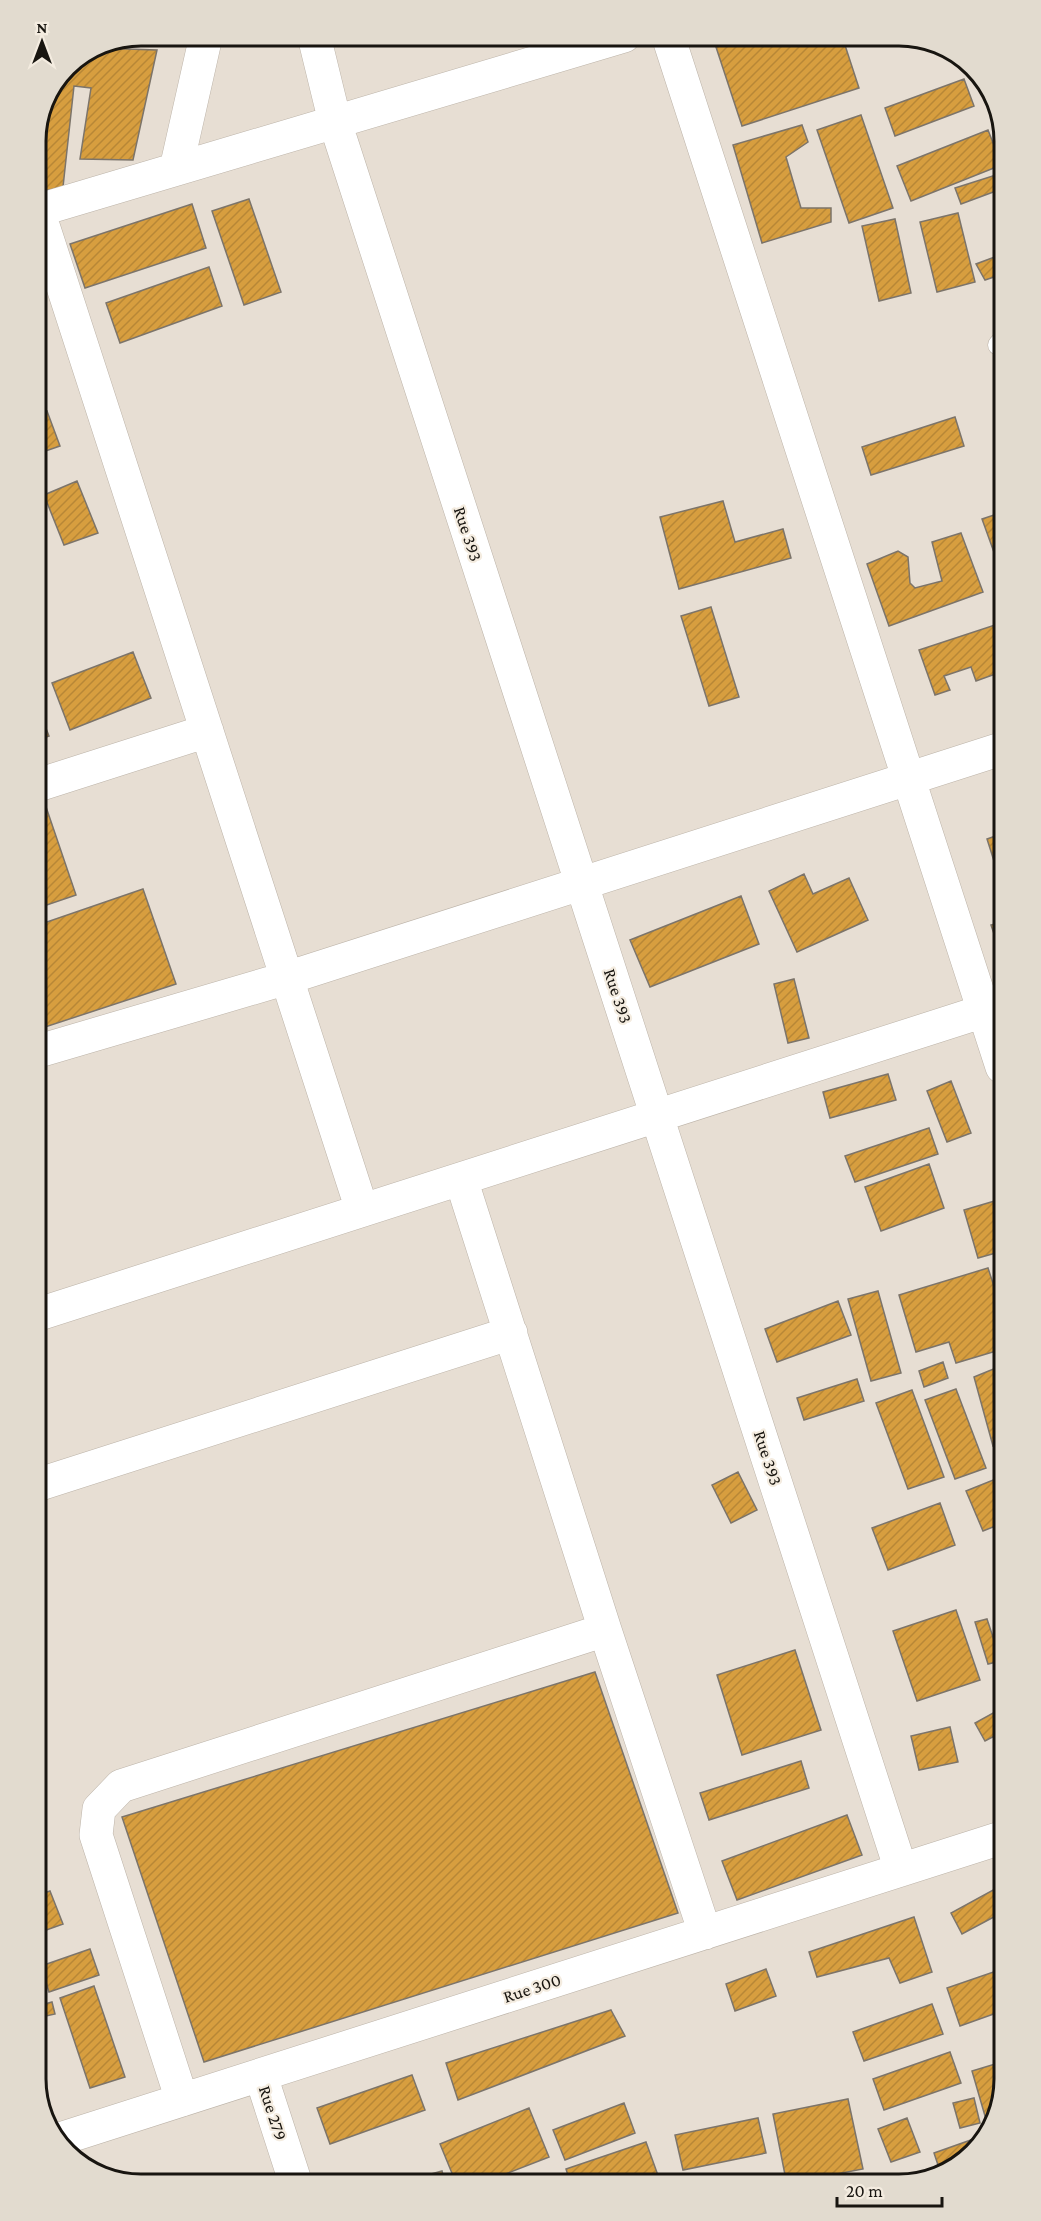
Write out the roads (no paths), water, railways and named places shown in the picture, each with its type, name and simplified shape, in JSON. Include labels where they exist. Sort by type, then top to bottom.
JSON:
[{"type":"street","points":[[176,169],[204,46]]},
{"type":"street","name":"Rue 393","points":[[316,46],[335,122],[902,1870]]},
{"type":"street","points":[[47,207],[588,47]]},
{"type":"street","points":[[671,47],[994,1042]]},
{"type":"street","points":[[47,240],[362,1210]]},
{"type":"street","points":[[47,782],[207,731]]},
{"type":"street","points":[[47,1049],[287,978],[994,751]]},
{"type":"street","points":[[46,1312],[984,1011]]},
{"type":"street","points":[[461,1179],[705,1932]]},
{"type":"street","points":[[46,1482],[511,1333]]},
{"type":"street","points":[[182,2100],[96,1835],[99,1809],[121,1786],[606,1630]]},
{"type":"street","name":"Rue 300","points":[[66,2137],[994,1840]]},
{"type":"street","name":"Rue 279","points":[[261,2076],[293,2174]]}]
